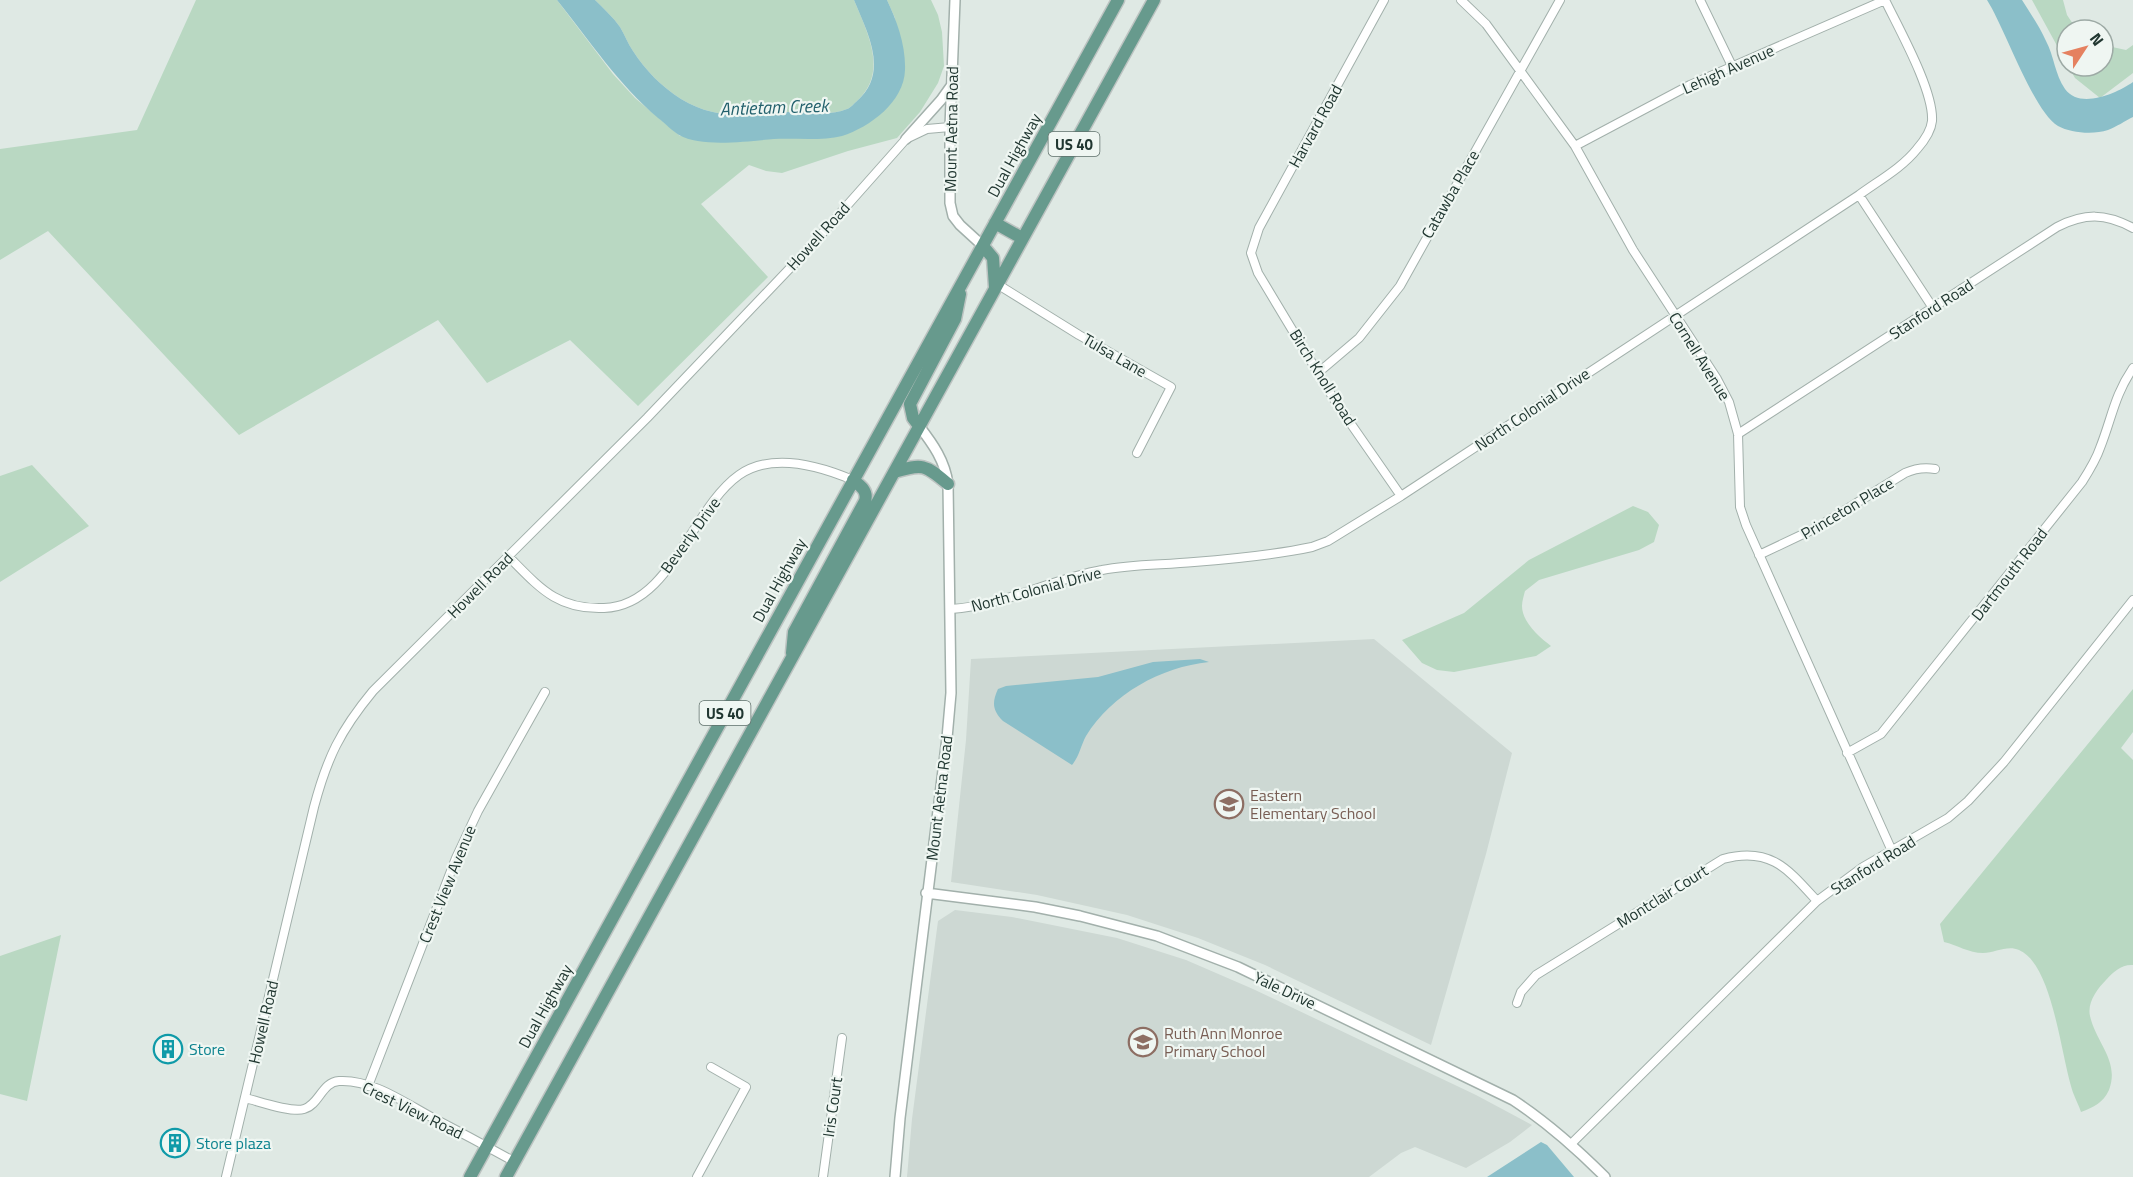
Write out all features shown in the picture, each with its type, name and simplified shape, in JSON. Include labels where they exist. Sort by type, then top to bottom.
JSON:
[{"type":"main road","name":"Dual Highway","points":[[470,1177],[1118,0]]},
{"type":"main road","name":"US 40","points":[[506,1177],[1154,0]]},
{"type":"main road","points":[[995,223],[1022,238]]},
{"type":"main road","points":[[983,246],[993,258],[996,286]]},
{"type":"main road","points":[[919,426],[913,418],[910,404],[956,319],[963,281]]},
{"type":"main road","points":[[894,472],[920,465],[928,468],[948,484]]},
{"type":"main road","points":[[791,658],[794,632],[867,496],[865,490],[853,480]]},
{"type":"street","name":"Mount Aetna Road","points":[[955,0],[951,86],[950,203],[953,216],[983,246]]},
{"type":"street","name":"Harvard Road","points":[[1251,254],[1259,228],[1384,0]]},
{"type":"street","name":"Cornell Avenue","points":[[1461,0],[1485,24],[1575,146],[1634,250],[1717,379],[1729,402],[1738,434],[1740,507],[1759,555],[1892,851]]},
{"type":"street","name":"Catawba Place","points":[[1319,372],[1359,338],[1400,286],[1560,0]]},
{"type":"street","points":[[1700,0],[1732,66]]},
{"type":"street","name":"Lehigh Avenue","points":[[1575,146],[1690,85],[1885,0]]},
{"type":"street","name":"North Colonial Drive","points":[[951,609],[971,608],[995,602],[1100,570],[1196,562],[1312,547],[1328,541],[1401,496],[1859,195],[1906,161],[1927,136],[1932,123],[1932,108],[1926,89],[1885,0]]},
{"type":"street","points":[[906,139],[951,86]]},
{"type":"street","name":"Howell Road","points":[[226,1177],[323,771],[343,730],[373,692],[647,418],[765,294],[906,139],[927,129],[950,127]]},
{"type":"street","points":[[1859,195],[1933,308]]},
{"type":"street","name":"Stanford Road","points":[[1738,434],[2057,227],[2073,219],[2087,216],[2119,221],[2133,228]]},
{"type":"street","name":"Birch Knoll Road","points":[[1251,254],[1258,273],[1335,401],[1401,496]]},
{"type":"street","name":"Tulsa Lane","points":[[996,286],[1171,387],[1137,453]]},
{"type":"street","name":"Dartmouth Road","points":[[1847,753],[1881,734],[2082,482],[2094,464],[2101,447],[2115,398],[2133,368]]},
{"type":"street","name":"Mount Aetna Road","points":[[895,1177],[901,1107],[951,693],[948,484],[946,470],[939,455],[919,426]]},
{"type":"street","name":"Beverly Drive","points":[[508,556],[539,588],[562,603],[592,609],[615,606],[637,597],[652,586],[709,506],[740,475],[767,464],[785,463],[830,470],[853,480]]},
{"type":"street","name":"Princeton Place","points":[[1759,555],[1816,528],[1905,473],[1925,467],[1935,469]]},
{"type":"street","name":"Stanford Road","points":[[1572,1143],[1817,901],[1863,867],[1948,818],[1986,783],[2133,600]]},
{"type":"street","name":"Crest View Avenue","points":[[368,1086],[459,850],[478,811],[545,692]]},
{"type":"street","name":"Montclair Court","points":[[1517,1003],[1521,992],[1536,975],[1723,860],[1748,854],[1762,856],[1779,863],[1817,901]]},
{"type":"street","name":"Yale Drive","points":[[926,893],[1035,907],[1080,916],[1156,936],[1238,968],[1485,1085],[1541,1118],[1572,1143],[1605,1177]]},
{"type":"street","name":"Iris Court","points":[[823,1177],[842,1038]]},
{"type":"street","points":[[698,1177],[746,1087],[711,1067]]},
{"type":"street","name":"Crest View Road","points":[[245,1098],[300,1110],[310,1106],[327,1086],[334,1082],[353,1082],[368,1086],[515,1161]]},
{"type":"shaded area","name":"Eastern Elementary School","points":[[1374,639],[1512,753],[1486,854],[1431,1045],[1265,965],[1198,938],[1127,915],[1037,895],[951,882],[966,740],[971,659]]},
{"type":"shaded area","name":"Ruth Ann Monroe Primary School","points":[[955,910],[1012,917],[1117,938],[1186,960],[1253,989],[1476,1095],[1532,1125],[1510,1142],[1466,1168],[1415,1147],[1401,1153],[1369,1177],[907,1177],[912,1119],[938,921]]},
{"type":"green space","points":[[196,0],[557,0],[613,74],[635,98],[680,136],[827,138],[861,127],[887,106],[901,87],[895,18],[887,0],[931,0],[942,32],[944,66],[938,83],[920,112],[897,138],[848,151],[782,173],[766,171],[749,165],[701,204],[768,277],[638,406],[570,340],[487,383],[438,320],[239,435],[48,231],[0,260],[0,149],[137,130]]},
{"type":"green space","points":[[595,0],[854,0],[869,38],[874,65],[872,77],[867,90],[857,101],[850,108],[840,111],[733,115],[707,110],[681,99],[654,78],[631,48],[617,23]]},
{"type":"green space","points":[[2032,0],[2063,0],[2069,18],[2055,18],[2055,42]]},
{"type":"green space","points":[[2133,45],[2133,73],[2100,98],[2075,78],[2115,78],[2115,48],[2126,50]]},
{"type":"green space","points":[[32,465],[89,526],[0,582],[0,476]]},
{"type":"green space","points":[[1633,506],[1648,512],[1659,525],[1654,542],[1639,550],[1539,580],[1525,591],[1522,606],[1525,618],[1537,634],[1551,646],[1536,656],[1454,672],[1437,670],[1422,663],[1402,640],[1464,613],[1529,560]]},
{"type":"green space","points":[[2133,689],[2133,732],[2121,748],[2133,760],[2133,965],[2121,967],[2112,974],[2091,1001],[2090,1016],[2106,1052],[2112,1070],[2112,1080],[2104,1098],[2081,1112],[2069,1080],[2055,1015],[2041,974],[2031,959],[2014,949],[1978,953],[1944,942],[1940,924]]},
{"type":"green space","points":[[61,935],[27,1101],[0,1094],[0,956]]},
{"type":"water","name":"Antietam Creek","points":[[557,0],[595,0],[617,23],[631,48],[648,71],[681,99],[694,106],[720,113],[760,115],[788,112],[833,113],[851,107],[867,90],[874,65],[873,52],[865,25],[854,0],[887,0],[902,43],[905,61],[903,82],[899,93],[884,112],[864,126],[842,136],[725,143],[689,139],[674,131],[630,91]]},
{"type":"water","points":[[1987,0],[2022,0],[2049,47],[2055,66],[2055,78],[2060,78],[2065,89],[2072,95],[2089,99],[2099,98],[2133,82],[2133,117],[2102,132],[2076,132],[2058,126],[2039,104],[2029,87]]},
{"type":"water","points":[[1200,659],[1209,662],[1173,670],[1156,677],[1139,685],[1109,707],[1086,736],[1072,765],[1003,721],[995,709],[994,702],[998,689],[1006,686],[1098,677],[1153,662]]},
{"type":"water","points":[[1541,1142],[1547,1145],[1574,1177],[1487,1177]]},
{"type":"place","name":"Eastern Elementary School","points":[[1229,804]]},
{"type":"place","name":"Ruth Ann Monroe Primary School","points":[[1143,1042]]},
{"type":"place","name":"Store","points":[[168,1049]]},
{"type":"place","name":"Store plaza","points":[[175,1143]]}]
